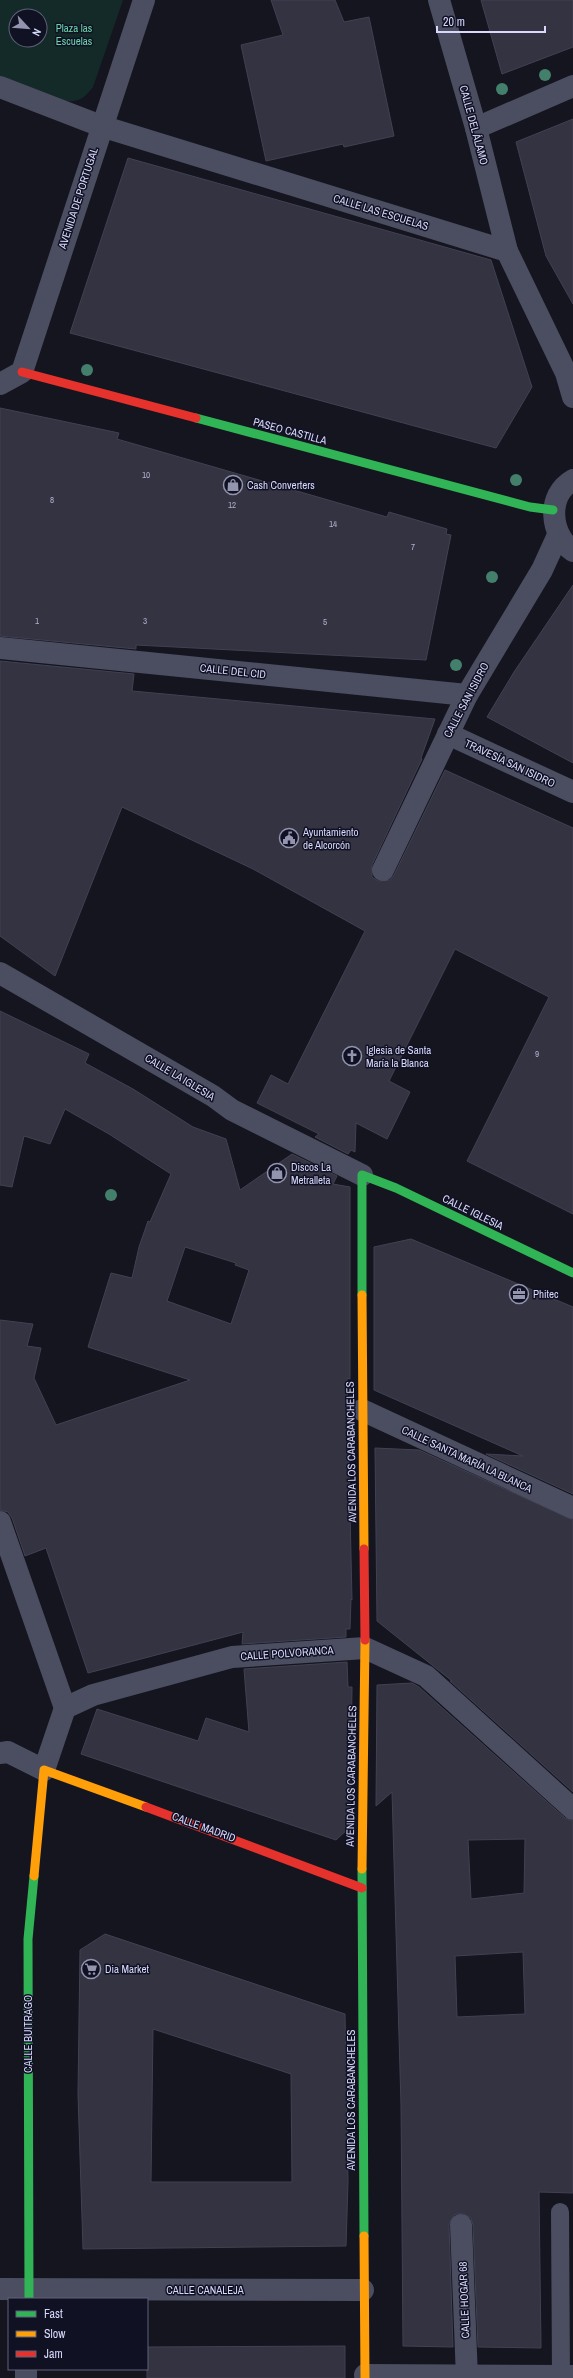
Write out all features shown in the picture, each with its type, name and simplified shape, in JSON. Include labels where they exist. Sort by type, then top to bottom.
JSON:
[{"type":"street","name":"AVENIDA DE PORTUGAL","points":[[22,372],[101,126],[144,0]]},
{"type":"street","name":"CALLE DEL ÁLAMO","points":[[439,0],[476,128],[507,251]]},
{"type":"street","points":[[476,128],[573,86]]},
{"type":"street","points":[[0,87],[101,126]]},
{"type":"street","name":"CALLE LAS ESCUELAS","points":[[101,126],[507,251]]},
{"type":"street","points":[[507,251],[569,370],[573,397]]},
{"type":"street","points":[[0,384],[22,372]]},
{"type":"street","name":"PASEO CASTILLA","points":[[22,372],[530,508],[553,510]]},
{"type":"street","points":[[573,480],[560,492],[553,510],[558,535],[566,546],[573,551]]},
{"type":"street","name":"CALLE SAN ISIDRO","points":[[383,870],[467,695],[542,570],[558,535]]},
{"type":"street","name":"CALLE DEL CID","points":[[0,648],[467,695]]},
{"type":"street","name":"TRAVESÍA SAN ISIDRO","points":[[448,734],[573,792]]},
{"type":"street","name":"CALLE LA IGLESIA","points":[[0,973],[206,1092],[232,1110],[362,1175]]},
{"type":"street","name":"CALLE IGLESIA","points":[[362,1175],[396,1188],[573,1273]]},
{"type":"street","name":"AVENIDA LOS CARABANCHELES","points":[[362,1175],[362,1410],[365,1648],[362,1888],[363,2290],[365,2376]]},
{"type":"street","name":"CALLE SANTA MARÍA LA BLANCA","points":[[362,1410],[573,1508]]},
{"type":"street","points":[[0,1522],[64,1708],[44,1770],[8,1752],[0,1754]]},
{"type":"street","name":"CALLE POLVORANCA","points":[[64,1708],[93,1695],[232,1657],[365,1648],[426,1676],[573,1809]]},
{"type":"street","name":"CALLE MADRID","points":[[44,1770],[227,1836],[362,1888]]},
{"type":"street","name":"CALLE BUITRAGO","points":[[29,2294],[28,1939],[44,1770]]},
{"type":"street","name":"CALLE HOGAR 68","points":[[461,2225],[467,2377]]},
{"type":"street","name":"CALLE CANALEJA","points":[[0,2289],[29,2294],[363,2290]]},
{"type":"street","points":[[365,2376],[565,2376]]},
{"type":"lane","points":[[560,2212],[565,2376]]},
{"type":"green space","name":"Plaza las Escuelas","points":[[0,0],[123,0],[93,87],[87,94],[78,100],[65,101],[0,77]]},
{"type":"building","points":[[271,0],[335,0],[344,22],[369,17],[394,136],[344,147],[343,144],[266,161],[241,45],[283,35]]},
{"type":"building","points":[[481,0],[573,0],[573,47],[502,74]]},
{"type":"building","points":[[573,119],[573,304],[546,256],[516,142]]},
{"type":"building","points":[[128,158],[491,260],[532,387],[496,448],[70,333]]},
{"type":"building","points":[[0,408],[119,433],[117,439],[387,517],[389,512],[447,529],[446,534],[451,535],[426,660],[136,645],[136,649],[0,636]]},
{"type":"building","points":[[573,585],[573,763],[487,717],[514,672]]},
{"type":"building","points":[[0,661],[134,674],[132,691],[435,719],[421,758],[422,759],[372,865],[372,877],[378,881],[390,880],[394,875],[445,770],[573,828],[573,1214],[467,1161],[549,997],[455,949],[389,1081],[410,1092],[387,1139],[356,1123],[355,1152],[351,1150],[348,1154],[315,1137],[319,1134],[257,1103],[271,1075],[288,1084],[365,931],[253,869],[122,807],[55,976],[0,936]]},
{"type":"building","points":[[0,1011],[89,1054],[85,1063],[133,1089],[193,1127],[226,1139],[240,1190],[292,1154],[337,1176],[333,1184],[350,1187],[350,1379],[347,1378],[352,1600],[351,1599],[350,1629],[346,1629],[346,1637],[242,1644],[243,1632],[88,1673],[46,1548],[25,1556],[12,1518],[8,1512],[0,1510],[0,1320],[33,1324],[27,1346],[41,1348],[34,1378],[56,1425],[190,1380],[88,1347],[111,1273],[132,1278],[139,1247],[148,1221],[150,1222],[171,1174],[109,1134],[65,1109],[50,1144],[24,1136],[12,1187],[0,1185]],"holes":[[[185,1247],[236,1263],[235,1265],[249,1270],[231,1324],[167,1301]]]},
{"type":"building","points":[[411,1239],[573,1307],[573,1494],[486,1454],[523,1456],[374,1390],[374,1247]]},
{"type":"building","points":[[375,1448],[419,1450],[573,1520],[573,1792],[450,1681],[452,1681],[377,1621]]},
{"type":"building","points":[[347,1662],[348,1687],[352,1687],[350,1827],[336,1840],[81,1754],[97,1709],[198,1741],[206,1718],[249,1732],[244,1669]]},
{"type":"building","points":[[412,1683],[419,1687],[565,1818],[573,1821],[573,2193],[539,2192],[541,2348],[478,2347],[473,2225],[471,2218],[461,2213],[454,2215],[449,2225],[453,2347],[403,2346],[401,2105],[392,1792],[376,1806],[377,1685]],"holes":[[[525,1839],[524,1893],[471,1899],[468,1840]],[[523,1952],[525,2014],[457,2017],[455,1956]]]},
{"type":"building","points":[[105,1934],[345,2014],[348,2181],[346,2246],[83,2249],[78,2094],[80,1950]],"holes":[[[153,2029],[291,2074],[292,2182],[151,2182]]]},
{"type":"building","points":[[345,2346],[345,2378],[147,2378],[148,2347]]},
{"type":"traffic: fast","points":[[196,418],[530,507],[553,510]]},
{"type":"traffic: fast","points":[[362,1295],[362,1175],[396,1188],[573,1273]]},
{"type":"traffic: fast","points":[[362,1869],[364,2236]]},
{"type":"traffic: fast","points":[[29,2298],[28,1939],[34,1876]]},
{"type":"traffic: slow","points":[[362,1295],[364,1549]]},
{"type":"traffic: slow","points":[[362,1869],[365,1640]]},
{"type":"traffic: slow","points":[[34,1876],[44,1770],[146,1807]]},
{"type":"traffic: slow","points":[[364,2236],[365,2378]]},
{"type":"traffic: jam","points":[[22,372],[196,418]]},
{"type":"traffic: jam","points":[[364,1549],[365,1640]]},
{"type":"traffic: jam","points":[[146,1807],[362,1888]]},
{"type":"place","name":"Cash Converters","points":[[233,485]]},
{"type":"place","name":"Ayuntamiento de Alcorcón","points":[[289,838]]},
{"type":"place","name":"Iglesia de Santa María la Blanca","points":[[352,1056]]},
{"type":"place","name":"Discos La Metralleta","points":[[277,1173]]},
{"type":"place","name":"Phitec","points":[[519,1294]]},
{"type":"place","name":"Dia Market","points":[[91,1969]]}]
